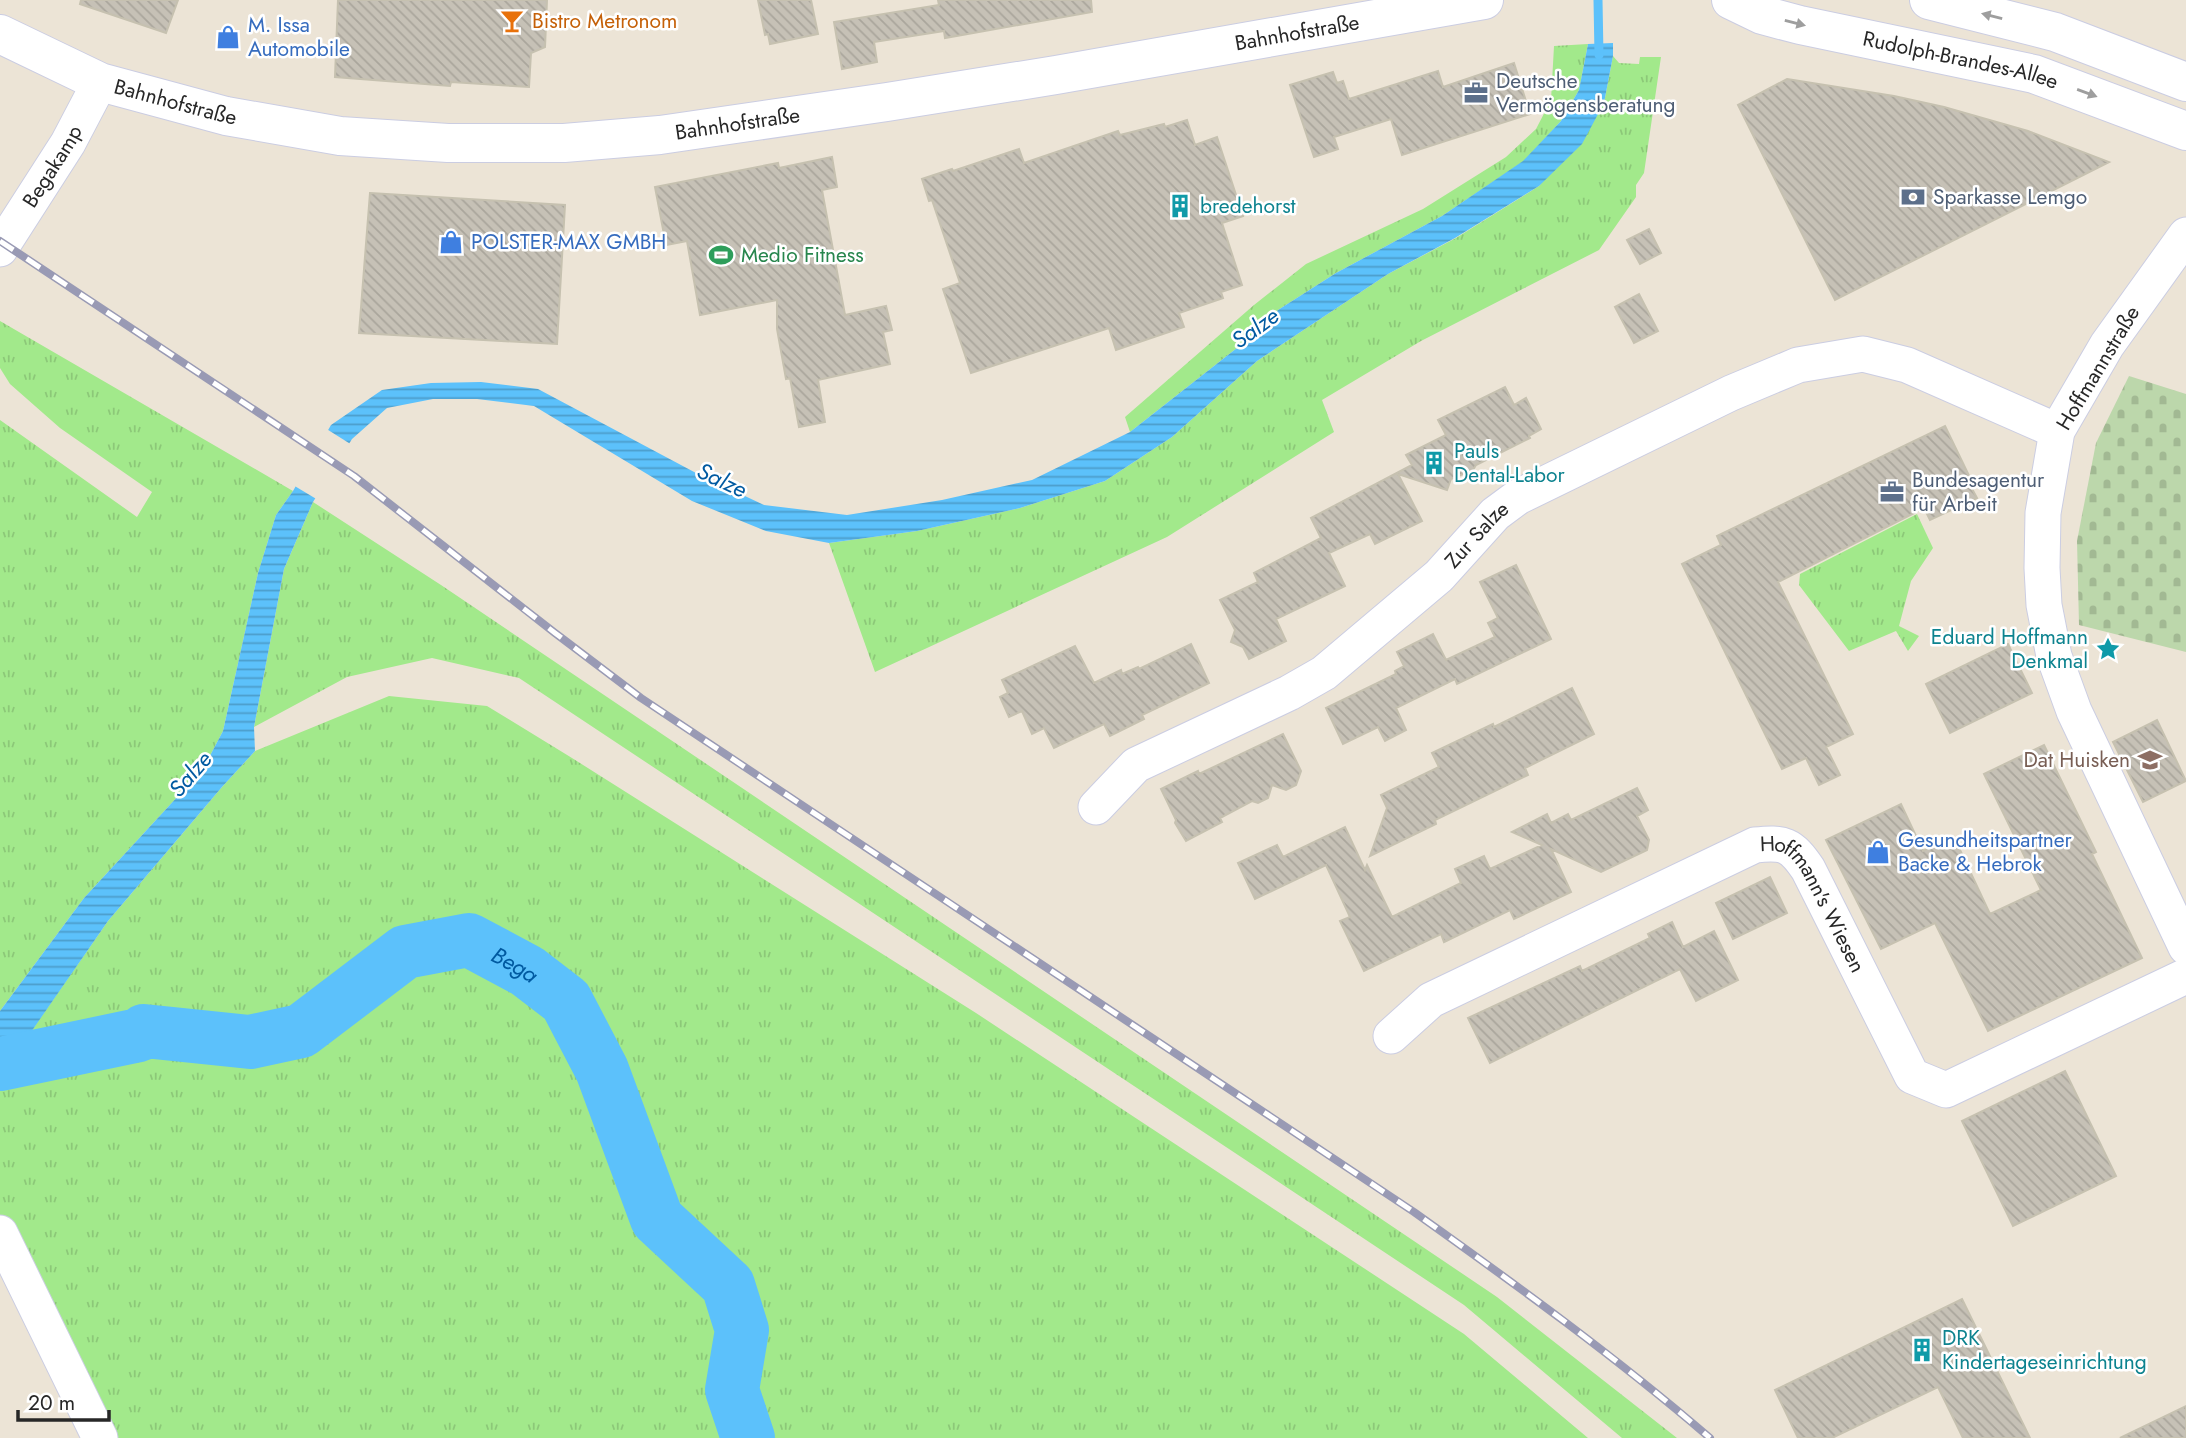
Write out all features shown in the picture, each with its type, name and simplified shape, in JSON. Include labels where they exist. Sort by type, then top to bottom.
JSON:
[{"type":"main road","name":"Bahnhofstraße","points":[[0,34],[100,82],[226,116],[340,136],[448,143],[564,143],[660,135],[755,122],[1056,75],[1344,11],[1484,0]]},
{"type":"main road","name":"Rudolph-Brandes-Allee","points":[[1731,0],[1762,15],[1800,25],[2034,74],[2186,131]]},
{"type":"main road","points":[[1930,0],[2055,32],[2186,82]]},
{"type":"street","name":"Begakamp","points":[[0,249],[68,143],[100,82]]},
{"type":"street","name":"Hoffmannstraße","points":[[2186,235],[2107,345],[2057,431],[2043,513],[2042,568],[2044,605],[2054,656],[2074,711],[2186,947]]},
{"type":"street","name":"Zur Salze","points":[[1096,807],[1136,765],[1289,693],[1324,673],[1439,576],[1495,514],[1518,497],[1731,393],[1798,365],[1863,354],[1907,365],[2057,431]]},
{"type":"street","name":"Hoffmann's Wiesen","points":[[1391,1036],[1431,1000],[1755,845],[1778,843],[1797,853],[1808,869],[1912,1076],[1946,1090],[2186,976]]},
{"type":"street","points":[[0,1233],[100,1438]]},
{"type":"green space","points":[[1588,44],[1579,90],[1561,121],[1524,161],[1442,216],[1336,273],[1278,310],[1242,344],[1130,432],[1125,417],[1254,305],[1306,264],[1423,209],[1506,157],[1536,129],[1551,100],[1554,46]]},
{"type":"green space","points":[[1613,56],[1619,63],[1639,64],[1640,57],[1661,57],[1644,173],[1636,185],[1636,197],[1599,250],[1421,341],[1322,400],[1334,432],[1167,537],[875,672],[829,543],[917,531],[1020,508],[1105,481],[1172,437],[1257,361],[1388,274],[1456,238],[1539,186],[1604,103]]},
{"type":"green space","points":[[0,321],[293,491],[276,515],[258,573],[223,731],[203,769],[84,898],[0,1011],[0,420],[137,517],[152,492],[60,428],[10,384],[0,368]]},
{"type":"green space","points":[[2129,376],[2186,394],[2186,652],[2079,625],[2077,541],[2096,443]]},
{"type":"green space","points":[[313,502],[441,585],[1497,1297],[1677,1438],[1622,1438],[1464,1305],[519,678],[432,658],[347,677],[254,727],[284,569]]},
{"type":"green space","points":[[1917,514],[1933,548],[1911,581],[1899,626],[1919,636],[1908,651],[1896,631],[1849,651],[1799,585],[1800,574]]},
{"type":"green space","points":[[389,696],[487,706],[572,758],[976,1013],[1464,1334],[1588,1438],[112,1438],[0,1215],[0,1076],[108,921],[255,751]]},
{"type":"water","points":[[1613,43],[1604,103],[1582,144],[1539,186],[1455,238],[1388,274],[1257,361],[1172,437],[1105,481],[1020,508],[917,531],[829,543],[766,531],[692,501],[534,406],[477,399],[433,399],[387,408],[352,439],[313,502],[284,569],[254,727],[255,751],[108,921],[20,1048],[0,1054],[0,1011],[84,898],[203,769],[223,731],[258,573],[276,515],[331,425],[382,390],[431,383],[481,382],[538,389],[696,473],[764,505],[847,515],[942,500],[1032,480],[1130,432],[1242,344],[1278,310],[1336,273],[1442,216],[1523,161],[1561,121],[1579,90],[1588,44]]},
{"type":"pier","points":[[325,428],[352,445],[318,500],[293,485]]},
{"type":"building","points":[[81,0],[178,0],[166,33],[80,4]]},
{"type":"building","points":[[338,0],[547,0],[545,47],[531,53],[529,87],[451,82],[450,86],[335,77]]},
{"type":"building","points":[[758,0],[811,0],[818,34],[770,44],[768,34],[765,35]]},
{"type":"building","points":[[938,0],[1091,0],[1092,12],[945,38],[944,31],[874,42],[877,62],[842,69],[834,22],[939,5]]},
{"type":"building","points":[[1514,63],[1530,114],[1402,155],[1391,119],[1334,137],[1338,149],[1314,157],[1290,85],[1333,72],[1337,83],[1343,81],[1349,99],[1438,71],[1443,87]]},
{"type":"building","name":"Sparkasse Lemgo","points":[[1787,79],[1944,107],[2028,131],[2109,162],[1835,300],[1738,105]]},
{"type":"building","points":[[1187,120],[1195,145],[1217,137],[1243,216],[1222,223],[1242,285],[1221,292],[1223,298],[1179,313],[1184,327],[1116,350],[1109,328],[971,373],[943,289],[960,283],[932,200],[929,201],[922,179],[1019,149],[1024,163],[1118,131],[1120,135]]},
{"type":"building","points":[[832,157],[837,187],[822,190],[845,315],[886,306],[892,330],[883,332],[890,364],[818,380],[825,422],[799,427],[790,378],[786,379],[777,329],[777,300],[700,315],[687,241],[666,245],[655,187],[778,163],[779,168]]},
{"type":"building","points":[[370,193],[565,205],[557,344],[359,333]]},
{"type":"building","points":[[1649,229],[1661,253],[1640,264],[1627,240]]},
{"type":"building","points":[[1639,294],[1658,331],[1634,343],[1615,307]]},
{"type":"building","points":[[1505,387],[1514,405],[1526,398],[1541,429],[1529,436],[1530,438],[1476,465],[1473,470],[1451,479],[1447,490],[1398,474],[1422,521],[1375,544],[1370,534],[1329,553],[1345,586],[1276,619],[1286,641],[1249,659],[1243,647],[1231,642],[1235,630],[1220,600],[1258,582],[1254,573],[1321,538],[1311,518],[1412,465],[1406,455],[1446,435],[1438,420]]},
{"type":"building","points":[[1945,426],[1977,498],[1930,520],[1924,508],[1778,582],[1853,734],[1826,747],[1840,775],[1819,785],[1806,758],[1782,769],[1682,564],[1721,545],[1717,536]]},
{"type":"building","points":[[1516,565],[1551,639],[1457,684],[1455,679],[1396,708],[1406,730],[1385,741],[1378,727],[1343,744],[1326,708],[1396,674],[1395,671],[1404,666],[1397,652],[1433,634],[1446,660],[1495,637],[1488,623],[1498,618],[1480,582]]},
{"type":"building","points":[[1191,644],[1209,683],[1142,715],[1144,719],[1110,736],[1104,724],[1054,748],[1044,728],[1032,734],[1022,711],[1009,717],[1000,697],[1008,693],[1002,680],[1075,646],[1094,683],[1121,670],[1122,674],[1138,667],[1139,669]]},
{"type":"building","points":[[2008,644],[2032,693],[1950,733],[1926,684]]},
{"type":"building","points":[[1572,688],[1594,734],[1525,768],[1528,775],[1435,820],[1436,824],[1370,856],[1387,808],[1381,795],[1439,767],[1432,753],[1493,724],[1494,727]]},
{"type":"building","name":"Dat Huisken","points":[[2157,720],[2186,781],[2143,802],[2113,742]]},
{"type":"building","points":[[1283,734],[1301,771],[1296,785],[1286,790],[1272,785],[1268,798],[1258,803],[1252,801],[1220,818],[1222,822],[1186,841],[1175,823],[1161,789]]},
{"type":"building","points":[[2044,745],[2096,852],[2092,854],[2142,958],[1988,1031],[1935,923],[1881,949],[1826,840],[1901,804],[1923,851],[1954,837],[1990,914],[2041,890],[1984,774]]},
{"type":"building","points":[[1637,788],[1648,810],[1637,816],[1649,840],[1647,850],[1601,872],[1551,849],[1571,892],[1514,919],[1510,910],[1444,942],[1441,934],[1364,971],[1340,921],[1350,917],[1326,865],[1255,899],[1238,863],[1277,845],[1283,857],[1345,827],[1365,870],[1367,865],[1392,917],[1461,883],[1455,869],[1484,856],[1490,869],[1542,845],[1512,832],[1547,814],[1551,823],[1568,814],[1571,820]]},
{"type":"building","points":[[1770,877],[1787,913],[1733,939],[1716,903]]},
{"type":"building","points":[[1672,922],[1683,947],[1714,931],[1738,980],[1696,1001],[1680,969],[1490,1063],[1468,1018],[1580,966],[1582,971],[1650,938],[1648,934]]},
{"type":"building","points":[[2065,1071],[2116,1176],[2013,1226],[1962,1121]]},
{"type":"building","name":"DRK Kindertageseinrichtung","points":[[1962,1299],[2030,1438],[1963,1438],[1938,1387],[1832,1438],[1798,1438],[1775,1390]]},
{"type":"building","points":[[2186,1406],[2186,1438],[2120,1438]]},
{"type":"waterway","name":"Salze","points":[[1598,0],[1599,55]]},
{"type":"waterway","name":"Bega","points":[[0,1064],[139,1035],[144,1031],[250,1042],[301,1031],[405,952],[469,940],[527,971],[566,1001],[602,1070],[657,1219],[728,1285],[742,1330],[732,1390],[748,1438]]},
{"type":"railway","points":[[0,241],[354,476],[641,698],[1414,1212],[1602,1350],[1710,1438]]},
{"type":"place","name":"Bistro Metronom","points":[[512,21]]},
{"type":"place","name":"M. Issa Automobile","points":[[228,37]]},
{"type":"place","name":"Deutsche Vermögensberatung","points":[[1476,93]]},
{"type":"place","name":"Sparkasse Lemgo","points":[[1913,197]]},
{"type":"place","name":"bredehorst","points":[[1180,206]]},
{"type":"place","name":"POLSTER-MAX GMBH","points":[[451,242]]},
{"type":"place","name":"Medio Fitness","points":[[721,255]]},
{"type":"place","name":"Pauls Dental-Labor","points":[[1434,463]]},
{"type":"place","name":"Bundesagentur für Arbeit","points":[[1892,492]]},
{"type":"place","name":"Eduard Hoffmann Denkmal","points":[[2108,649]]},
{"type":"place","name":"Dat Huisken","points":[[2150,760]]},
{"type":"place","name":"Gesundheitspartner Backe & Hebrok","points":[[1878,852]]},
{"type":"place","name":"DRK Kindertageseinrichtung","points":[[1922,1350]]}]
